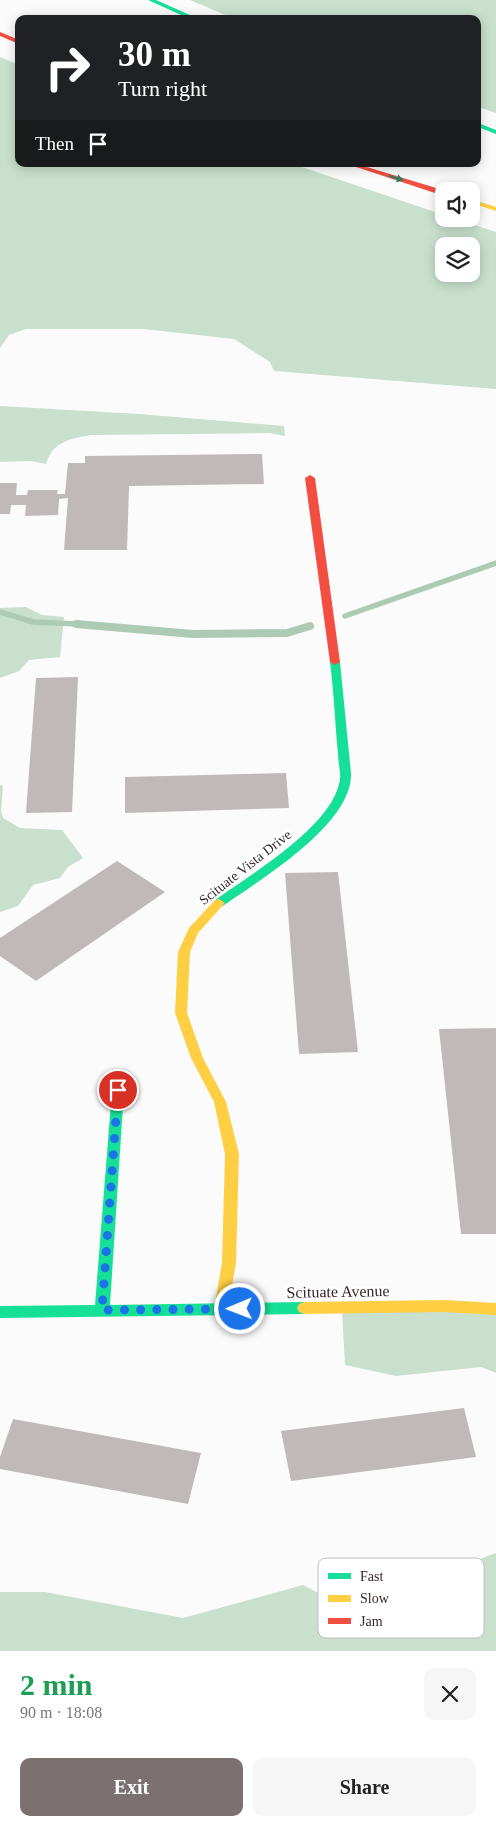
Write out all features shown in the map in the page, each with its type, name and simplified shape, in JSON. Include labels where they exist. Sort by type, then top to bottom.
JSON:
[{"type":"main road","points":[[151,0],[187,15]]},
{"type":"main road","points":[[0,34],[15,40]]},
{"type":"main road","points":[[481,126],[496,132]]},
{"type":"main road","points":[[360,167],[435,190]]},
{"type":"main road","points":[[480,204],[496,208]]},
{"type":"main road","name":"Scituate Vista Drive","points":[[221,1309],[229,1263],[232,1154],[220,1102],[197,1058],[181,1013],[184,952],[193,931],[209,912],[220,902],[278,862],[305,839],[336,805],[345,785],[341,708],[310,478]]},
{"type":"main road","points":[[102,1310],[118,1090]]},
{"type":"main road","name":"Scituate Avenue","points":[[0,1312],[444,1306],[496,1309]]},
{"type":"green space","points":[[190,0],[496,0],[496,113],[481,108],[481,15],[226,15]]},
{"type":"green space","points":[[0,57],[15,63],[15,167],[302,167],[435,212],[435,227],[480,227],[496,232],[496,389],[274,371],[270,362],[234,339],[144,329],[26,329],[9,335],[0,348]]},
{"type":"green space","points":[[0,406],[139,414],[284,426],[285,436],[270,433],[91,435],[63,442],[53,450],[46,464],[31,461],[0,462]]},
{"type":"green space","points":[[26,607],[42,615],[64,617],[60,657],[29,660],[19,671],[0,678],[0,608]]},
{"type":"green space","points":[[0,785],[3,786],[1,811],[3,818],[20,828],[62,830],[83,858],[68,867],[60,878],[33,885],[18,906],[0,912]]},
{"type":"green space","points":[[342,1311],[496,1312],[496,1373],[481,1367],[396,1376],[345,1365]]},
{"type":"green space","points":[[496,1553],[496,1651],[0,1651],[0,1592],[45,1592],[183,1618],[303,1585],[318,1593],[318,1638],[484,1638],[482,1558]]},
{"type":"building","points":[[262,454],[264,484],[129,486],[127,550],[64,550],[68,498],[59,499],[58,515],[25,516],[26,505],[11,505],[10,514],[0,514],[0,483],[17,483],[16,495],[27,495],[28,490],[58,490],[57,494],[65,494],[68,463],[85,463],[85,456]]},
{"type":"building","points":[[78,677],[72,812],[26,813],[36,678]]},
{"type":"building","points":[[286,773],[289,808],[125,813],[125,777]]},
{"type":"building","points":[[117,861],[165,892],[36,981],[0,956],[0,938]]},
{"type":"building","points":[[338,872],[358,1052],[299,1054],[285,873]]},
{"type":"building","points":[[496,1028],[496,1234],[461,1234],[439,1029]]},
{"type":"building","points":[[464,1408],[476,1457],[291,1481],[281,1431]]},
{"type":"building","points":[[13,1419],[201,1453],[188,1504],[0,1469],[0,1457]]},
{"type":"waterway","points":[[345,616],[496,563]]},
{"type":"waterway","points":[[0,612],[33,622],[100,625]]},
{"type":"waterway","points":[[76,624],[193,634],[287,633],[310,626]]},
{"type":"traffic: fast","points":[[151,0],[187,15]]},
{"type":"traffic: fast","points":[[481,126],[496,132]]},
{"type":"traffic: fast","points":[[219,903],[292,850],[328,817],[339,800],[345,784],[345,777],[335,662]]},
{"type":"traffic: fast","points":[[102,1310],[118,1090]]},
{"type":"traffic: fast","points":[[0,1312],[304,1308]]},
{"type":"traffic: slow","points":[[480,204],[496,209]]},
{"type":"traffic: slow","points":[[219,903],[193,931],[184,952],[181,1013],[197,1058],[220,1102],[232,1154],[229,1263],[221,1309]]},
{"type":"traffic: slow","points":[[304,1308],[444,1306],[496,1309]]},
{"type":"traffic: jam","points":[[0,34],[15,40]]},
{"type":"traffic: jam","points":[[360,167],[435,190]]},
{"type":"traffic: jam","points":[[310,478],[335,662]]},
{"type":"route","points":[[118,1090],[102,1310],[240,1309]]}]
